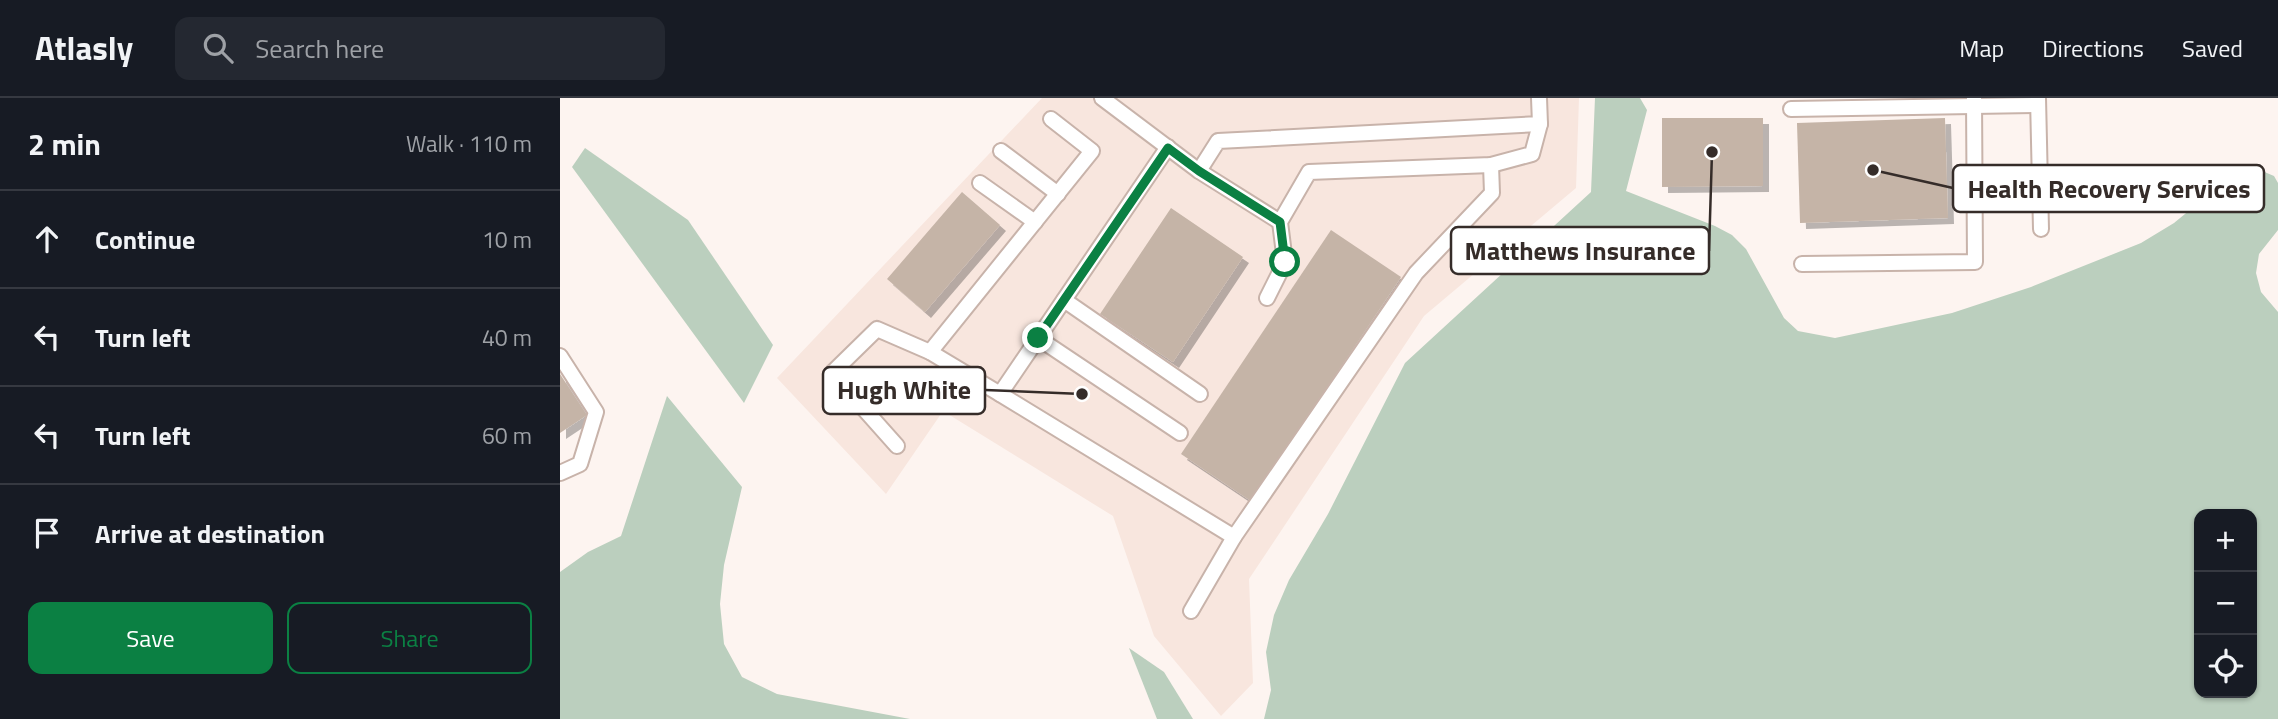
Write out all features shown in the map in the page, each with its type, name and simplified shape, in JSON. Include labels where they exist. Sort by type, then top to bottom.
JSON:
[{"type":"lane","points":[[1102,98],[1199,171],[1280,222]]},
{"type":"lane","points":[[1267,298],[1285,262],[1280,222],[1309,172],[1491,164],[1532,154],[1540,124],[1539,98]]},
{"type":"lane","points":[[1802,264],[1975,262],[1974,102]]},
{"type":"lane","points":[[1791,109],[2038,102],[2041,229]]},
{"type":"lane","points":[[930,352],[1093,151],[1051,119]]},
{"type":"lane","points":[[1199,171],[1218,141],[1540,124]]},
{"type":"lane","points":[[1000,394],[1168,148]]},
{"type":"lane","points":[[1001,151],[1058,194]]},
{"type":"lane","points":[[1191,611],[1234,537],[1416,273],[1492,193],[1491,164]]},
{"type":"lane","points":[[980,183],[1035,222]]},
{"type":"lane","points":[[1064,300],[1200,394]]},
{"type":"lane","points":[[897,446],[832,373],[877,329],[930,352],[1234,537]]},
{"type":"lane","points":[[1038,338],[1180,433]]},
{"type":"lane","points":[[560,356],[596,412],[580,464],[560,473]]},
{"type":"shaded area","points":[[1042,98],[1579,98],[1576,188],[1424,316],[1249,579],[1253,683],[1221,716],[1154,636],[1113,516],[943,411],[886,494],[777,378]]},
{"type":"green space","points":[[1595,98],[1640,98],[1647,110],[1626,191],[1732,235],[1746,249],[1784,318],[1798,331],[1835,338],[1952,313],[2031,287],[2141,243],[2174,223],[2236,172],[2255,168],[2274,176],[2278,183],[2278,230],[2259,254],[2256,273],[2261,292],[2278,312],[2278,719],[1264,719],[1271,690],[1266,652],[1274,615],[1289,580],[1328,514],[1405,363],[1591,192]]},
{"type":"green space","points":[[585,148],[688,220],[773,345],[744,403],[572,167]]},
{"type":"green space","points":[[667,396],[742,487],[724,565],[720,604],[724,644],[742,677],[777,694],[910,719],[560,719],[560,572],[588,552],[621,536]]},
{"type":"green space","points":[[1129,648],[1164,672],[1193,719],[1157,719]]},
{"type":"building","points":[[1662,118],[1763,118],[1763,186],[1662,187]]},
{"type":"building","points":[[1945,118],[1948,218],[1800,223],[1797,123]]},
{"type":"building","points":[[962,192],[1000,225],[925,312],[887,279]]},
{"type":"building","points":[[1171,208],[1243,257],[1173,362],[1100,314]]},
{"type":"building","points":[[1331,230],[1401,277],[1251,501],[1181,454]]},
{"type":"building","points":[[560,374],[587,415],[560,433]]},
{"type":"place","name":"Matthews Insurance","points":[[1712,152]]},
{"type":"place","name":"Health Recovery Services","points":[[1873,170]]},
{"type":"place","name":"Hugh White","points":[[1082,394]]},
{"type":"route","points":[[1038,338],[1168,148],[1199,171],[1280,222],[1285,262]]}]
